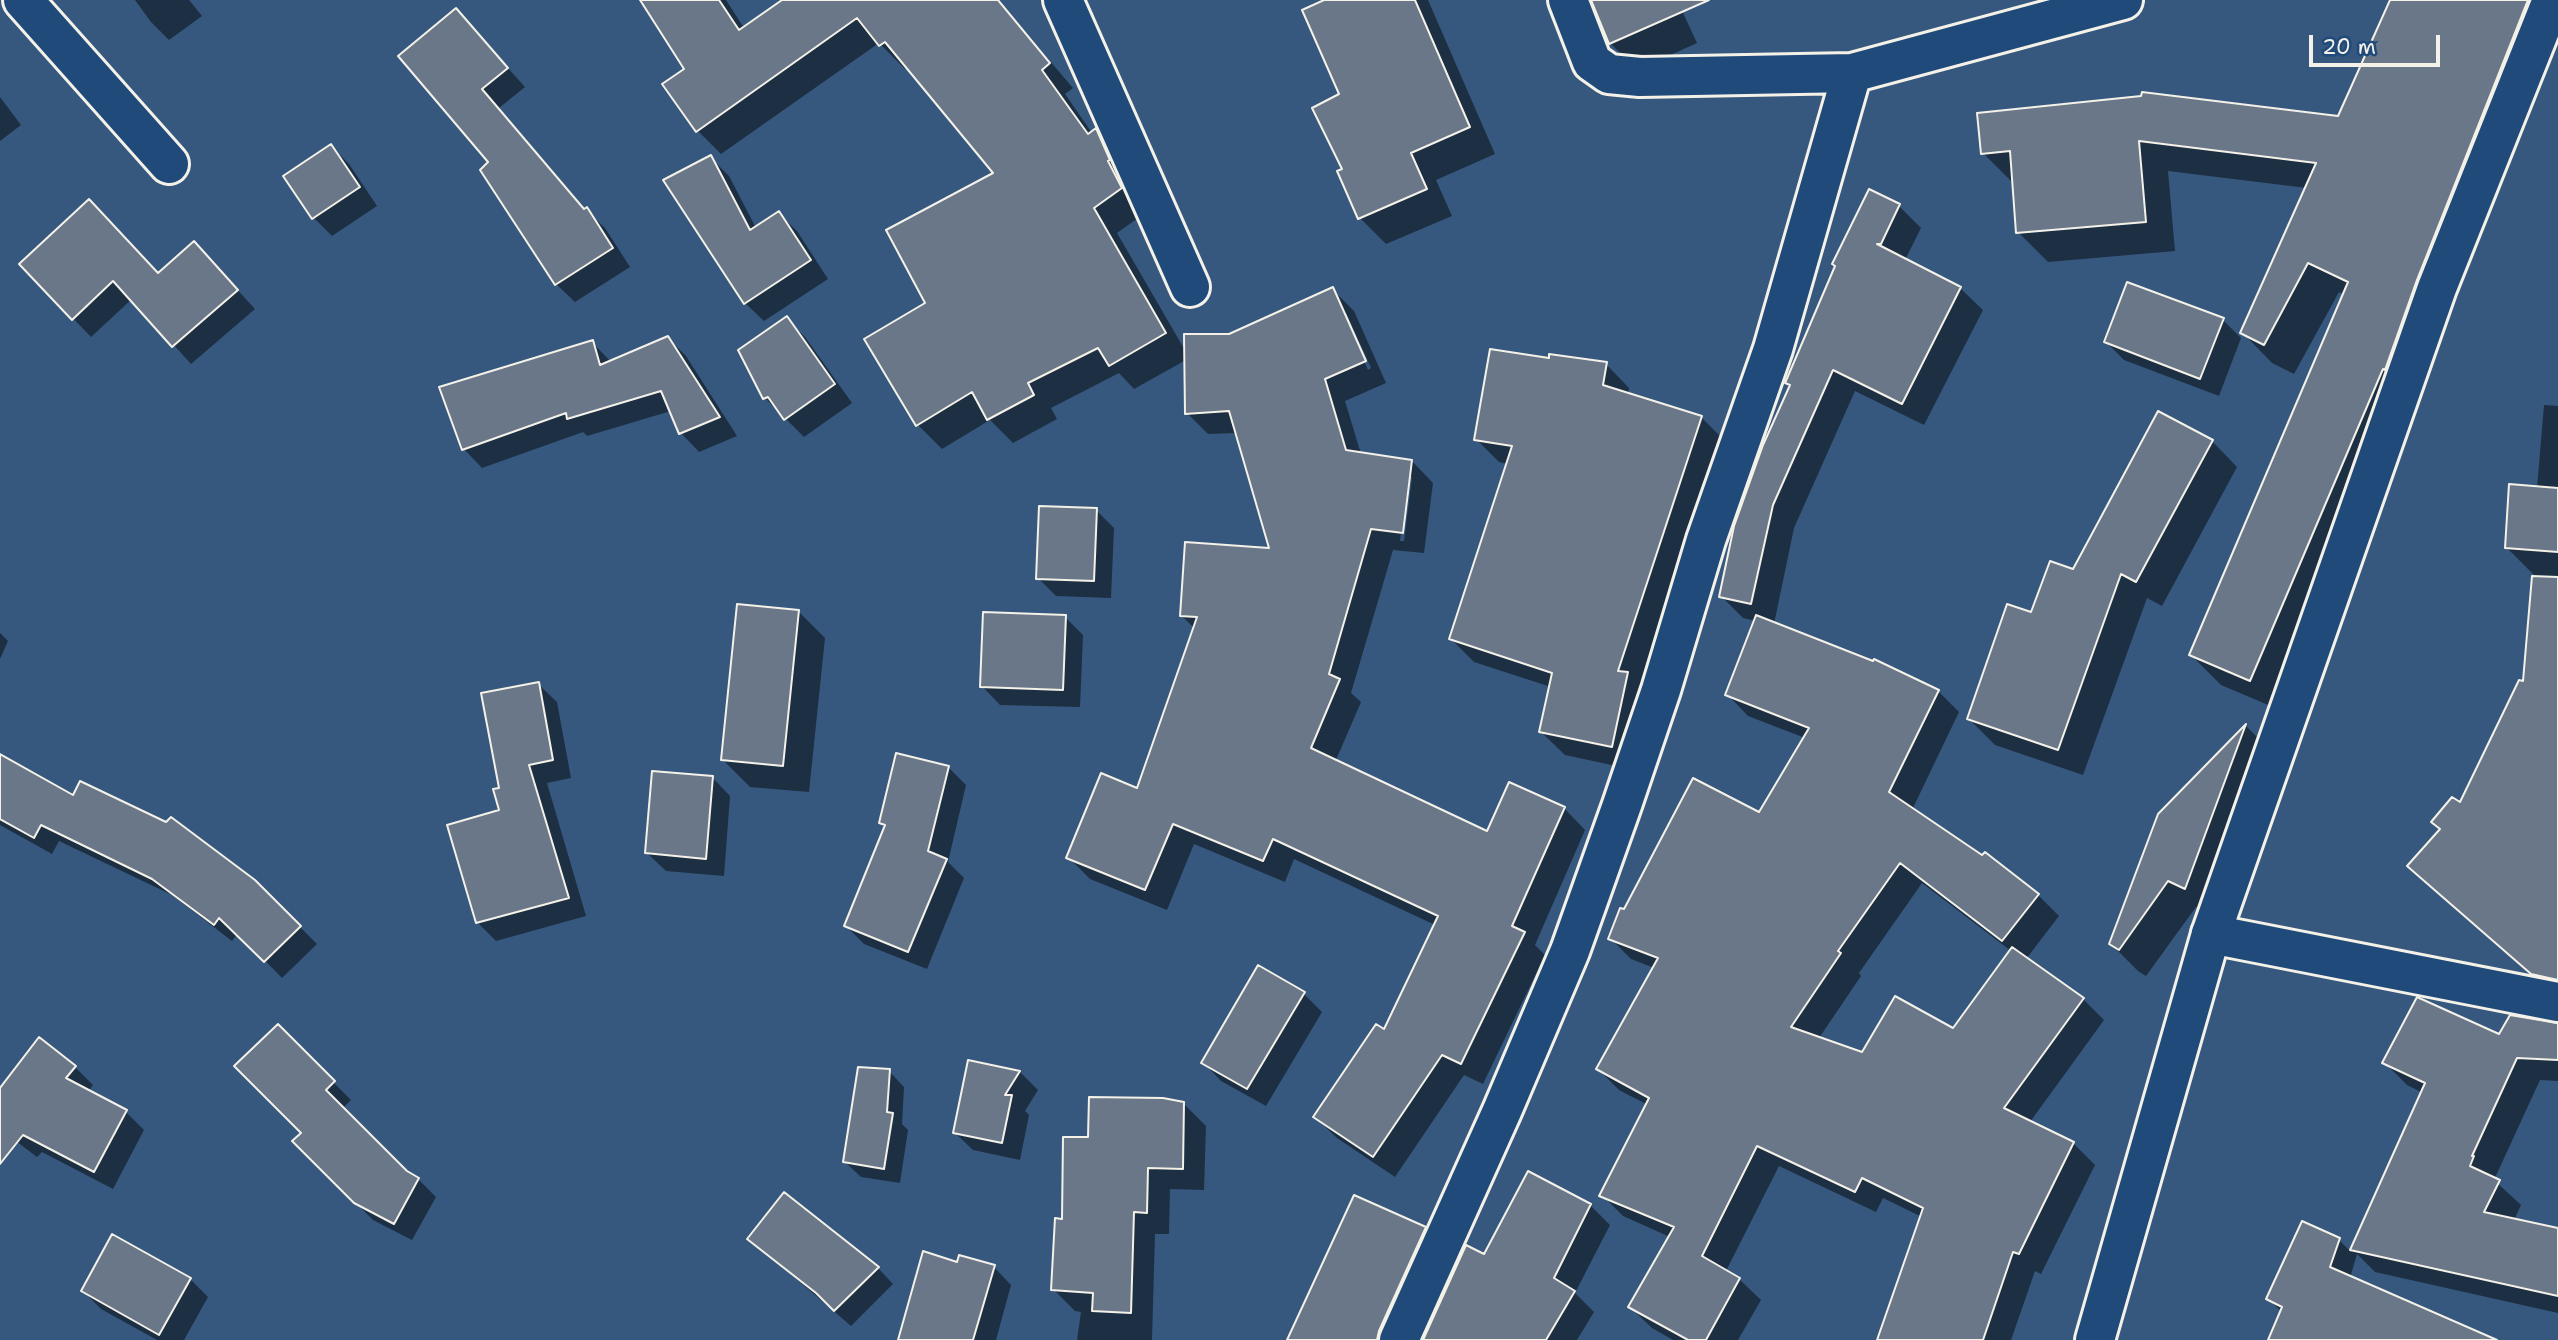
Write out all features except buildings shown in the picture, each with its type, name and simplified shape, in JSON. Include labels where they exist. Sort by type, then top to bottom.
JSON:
[{"type":"main road","points":[[23,0],[169,164]]},
{"type":"main road","points":[[1063,0],[1190,287]]},
{"type":"main road","points":[[1568,0],[1592,62],[1609,74],[1640,78],[1852,73],[2123,0]]},
{"type":"main road","points":[[2095,1340],[2211,934],[2437,288],[2552,0]]},
{"type":"main road","points":[[1399,1340],[1502,1111],[1570,951],[1661,691],[1706,540],[1773,349],[1852,73]]},
{"type":"main road","points":[[2211,934],[2558,1002]]}]
